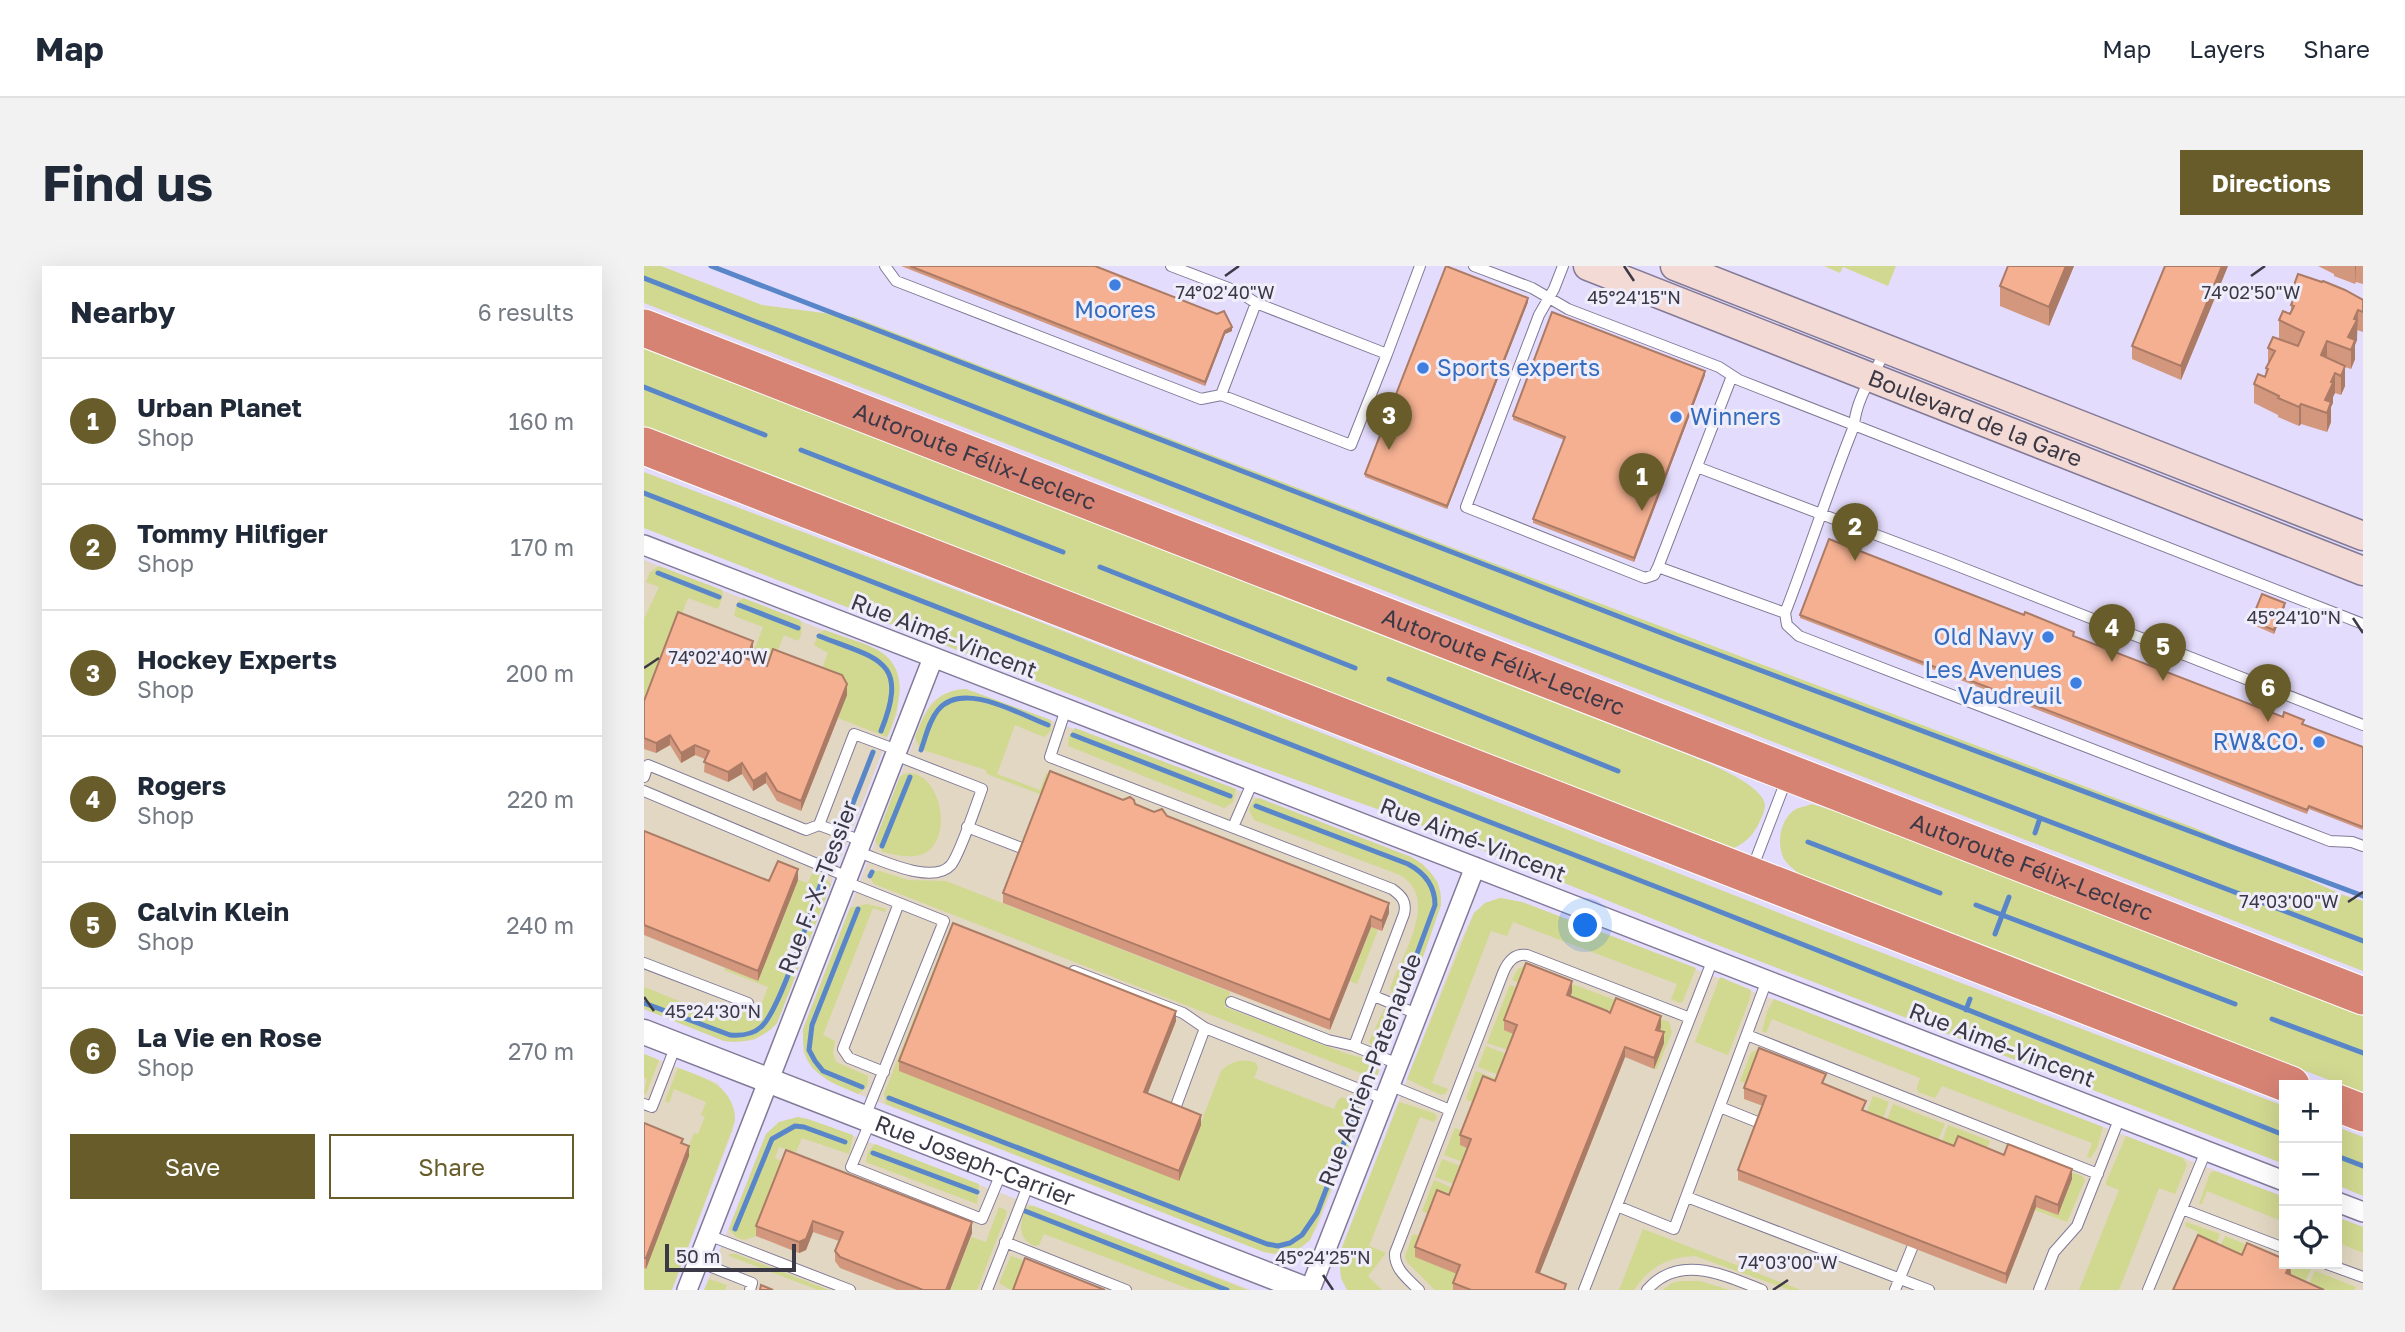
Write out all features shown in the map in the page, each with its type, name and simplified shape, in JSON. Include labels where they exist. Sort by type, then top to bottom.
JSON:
[{"type":"highway","name":"Autoroute Félix-Leclerc","points":[[644,328],[2363,996]]},
{"type":"highway","points":[[644,446],[2279,1080]]},
{"type":"highway","points":[[2342,1105],[2363,1113]]},
{"type":"main road","name":"Boulevard de la Gare","points":[[1588,266],[2363,571]]},
{"type":"main road","name":"Boulevard de la Gare","points":[[1675,266],[2363,537]]},
{"type":"street","name":"Rue Aimé-Vincent","points":[[646,551],[1066,709],[2279,1179]]},
{"type":"street","name":"Rue F.-X.-Tessier","points":[[687,1290],[933,658]]},
{"type":"street","name":"Rue Adrien-Patenaude","points":[[1309,1290],[1475,867]]},
{"type":"street","name":"Rue Joseph-Carrier","points":[[644,1032],[1029,1181],[1269,1278],[1309,1290]]},
{"type":"street","points":[[2342,1204],[2363,1212]]},
{"type":"lane","points":[[885,266],[895,281],[1201,399],[1220,395],[1351,445],[1420,266]]},
{"type":"lane","points":[[1171,266],[1239,292],[1256,303],[1387,354]]},
{"type":"lane","points":[[1474,266],[1532,288],[1568,309],[1719,367],[1732,376],[1854,426],[2363,624]]},
{"type":"lane","points":[[1563,266],[1539,315],[1466,507],[1645,578],[1654,575],[1732,376]]},
{"type":"lane","points":[[1220,395],[1256,303]]},
{"type":"lane","points":[[1886,349],[1855,414],[1854,426],[1785,613],[1787,625],[1799,636],[2330,841],[2352,842],[2363,846]]},
{"type":"lane","points":[[1697,467],[2363,725]]},
{"type":"lane","points":[[1658,567],[1785,613]]},
{"type":"lane","points":[[1066,709],[1051,757],[1392,889],[1401,896],[1406,907],[1404,914],[1354,1046]]},
{"type":"lane","points":[[644,777],[648,765],[806,830],[819,825],[854,734],[982,789],[952,863],[941,871],[920,872],[819,825]]},
{"type":"lane","points":[[1749,876],[1789,773]]},
{"type":"lane","points":[[1233,827],[1253,781]]},
{"type":"lane","points":[[644,791],[957,926]]},
{"type":"lane","points":[[967,827],[1024,849]]},
{"type":"lane","points":[[884,1072],[849,1058],[843,1049],[899,903]]},
{"type":"lane","points":[[944,921],[884,1072],[851,1167],[982,1219],[1002,1171]]},
{"type":"lane","points":[[1419,1290],[1399,1269],[1394,1257],[1506,965],[1516,956],[1527,955],[1690,1017]]},
{"type":"lane","points":[[1584,1290],[1713,959]]},
{"type":"lane","points":[[644,963],[748,1003]]},
{"type":"lane","points":[[1070,970],[1183,1013],[1205,1028],[1387,1092],[1450,1110]]},
{"type":"lane","points":[[1616,1206],[1674,1229],[1767,980]]},
{"type":"lane","points":[[1374,996],[1418,1014]]},
{"type":"lane","points":[[1231,1002],[1398,1064]]},
{"type":"lane","points":[[1173,1114],[1205,1028]]},
{"type":"lane","points":[[1747,1035],[2098,1174]]},
{"type":"lane","points":[[644,1104],[652,1107],[677,1045]]},
{"type":"lane","points":[[1720,1107],[1760,1123]]},
{"type":"lane","points":[[2039,1290],[2054,1252],[2077,1226],[2120,1117]]},
{"type":"lane","points":[[2148,1290],[2206,1151]]},
{"type":"lane","points":[[987,1290],[1029,1181]]},
{"type":"lane","points":[[1687,1197],[1930,1290]]},
{"type":"lane","points":[[2182,1209],[2279,1246]]},
{"type":"lane","points":[[708,1235],[850,1290]]},
{"type":"lane","points":[[1005,1242],[1126,1290]]},
{"type":"lane","points":[[1895,1290],[1912,1248]]},
{"type":"lane","points":[[699,1262],[755,1286]]},
{"type":"lane","points":[[1647,1290],[1662,1276],[1686,1269],[1726,1275],[1762,1290]]},
{"type":"lane","points":[[2340,1269],[2363,1278]]},
{"type":"shaded area","points":[[644,560],[880,652],[894,667],[898,677],[900,687],[897,714],[777,1023],[754,1040],[724,1041],[644,1009]]},
{"type":"shaded area","points":[[966,689],[1411,857],[1423,864],[1438,882],[1441,905],[1416,977],[1318,1225],[1310,1240],[1301,1248],[1279,1255],[1264,1252],[858,1094],[830,1082],[807,1061],[803,1051],[803,1029],[923,717],[931,703],[942,695]]},
{"type":"shaded area","points":[[1500,898],[1522,902],[2279,1195],[2279,1269],[2342,1269],[2342,1219],[2363,1227],[2363,1290],[1347,1290],[1341,1278],[1339,1255],[1460,942],[1474,913],[1485,903]]},
{"type":"shaded area","points":[[644,1054],[717,1083],[728,1096],[735,1113],[733,1130],[672,1290],[644,1290]]},
{"type":"shaded area","points":[[798,1117],[1251,1290],[704,1290],[766,1134],[779,1122]]},
{"type":"green space","points":[[644,266],[661,266],[762,305],[854,317],[1469,554],[2195,828],[2343,895],[2363,901],[2363,971],[644,303]]},
{"type":"green space","points":[[1824,266],[1896,266],[1888,286],[1843,267],[1840,273]]},
{"type":"green space","points":[[644,348],[1701,760],[1736,777],[1761,796],[1765,805],[1762,818],[1753,834],[1739,846],[1734,848],[1715,842],[644,426]]},
{"type":"green space","points":[[644,472],[1017,613],[1825,931],[2279,1104],[2279,1162],[1710,942],[1413,822],[1224,754],[644,528]]},
{"type":"green space","points":[[659,566],[722,590],[723,596],[718,609],[688,598],[644,712],[644,619],[659,587],[646,582],[650,572]]},
{"type":"green space","points":[[743,598],[800,620],[801,623],[802,631],[798,641],[784,635],[767,677],[747,669],[763,627],[734,616],[737,603]]},
{"type":"green space","points":[[825,630],[881,652],[896,670],[899,681],[898,704],[887,737],[838,718],[847,692],[819,677],[828,653],[814,645],[818,634]]},
{"type":"green space","points":[[966,689],[1051,720],[1051,731],[1044,737],[1015,725],[997,774],[1040,790],[1046,773],[1387,904],[1389,913],[1167,827],[1045,796],[987,774],[986,770],[920,749],[915,737],[933,704],[947,693]]},
{"type":"green space","points":[[1075,728],[1236,789],[1233,802],[1224,808],[1068,746],[1069,736]]},
{"type":"green space","points":[[908,773],[919,776],[928,783],[935,793],[941,819],[940,832],[935,843],[927,852],[911,856],[883,852],[875,841],[900,776]]},
{"type":"green space","points":[[1259,798],[1411,857],[1434,876],[1441,905],[1407,996],[1400,997],[1390,989],[1409,944],[1418,913],[1417,898],[1412,885],[1400,875],[1254,820],[1249,810],[1254,800]]},
{"type":"green space","points":[[1812,804],[1866,821],[2363,1016],[2363,1093],[2342,1085],[2342,1080],[2329,1080],[1804,878],[1784,859],[1780,847],[1783,825],[1798,808]]},
{"type":"green space","points":[[813,871],[823,875],[831,885],[777,1023],[766,1033],[739,1042],[724,1041],[644,1009],[644,987],[729,1021],[736,1008],[757,1016],[768,987],[724,970],[725,968],[758,981],[798,880],[808,883]]},
{"type":"green space","points":[[880,871],[908,880],[946,881],[1230,992],[1225,1007],[1363,1058],[1379,1071],[1377,1077],[1363,1074],[874,884],[868,875]]},
{"type":"green space","points":[[1500,898],[1522,902],[1696,968],[1683,1001],[1680,1003],[1671,999],[1677,984],[1513,922],[1507,936],[1491,931],[1432,1083],[1448,1089],[1446,1093],[1441,1095],[1407,1079],[1474,913],[1485,903]]},
{"type":"green space","points":[[867,904],[886,909],[885,912],[873,908],[823,1035],[835,1041],[833,1053],[836,1062],[868,1076],[867,1087],[858,1094],[825,1078],[811,1065],[803,1044],[803,1029],[850,908]]},
{"type":"green space","points":[[1371,927],[1378,930],[1357,984],[1350,981]]},
{"type":"green space","points":[[947,935],[1178,1181],[1221,1071],[1233,1063],[1256,1063],[1258,1068],[1254,1078],[1334,1109],[1342,1097],[1362,1106],[1364,1109],[1310,1240],[1288,1252],[1264,1252],[886,1104],[884,1094]]},
{"type":"green space","points":[[1524,966],[1615,1000],[1606,1021],[1567,1006],[1572,991],[1522,984],[1512,980],[1518,969]]},
{"type":"green space","points":[[1720,977],[1751,990],[1728,1055],[1695,1042]]},
{"type":"green space","points":[[1510,985],[1520,989],[1517,1035],[1511,1051],[1487,1043]]},
{"type":"green space","points":[[1774,999],[2103,1127],[2097,1148],[2091,1158],[2087,1157],[2092,1143],[1942,1086],[1935,1098],[1918,1092],[1920,1078],[1772,1019],[1766,1033],[1762,1031]]},
{"type":"green space","points":[[1618,1001],[1669,1022],[1672,1032],[1657,1069],[1654,1069]]},
{"type":"green space","points":[[1384,1009],[1398,1017],[1399,1021],[1390,1043],[1374,1047],[1369,1042]]},
{"type":"green space","points":[[1486,1046],[1509,1055],[1501,1076],[1478,1067]]},
{"type":"green space","points":[[1756,1050],[1766,1054],[1749,1084],[1740,1081],[1751,1053]]},
{"type":"green space","points":[[644,1054],[659,1060],[646,1094],[644,1093],[647,1079],[644,1077]]},
{"type":"green space","points":[[678,1068],[708,1080],[724,1092],[734,1109],[735,1121],[673,1287],[671,1290],[646,1290],[644,1268],[689,1157],[676,1140],[689,1145],[694,1133],[698,1134],[705,1117],[701,1115],[706,1102],[674,1089],[669,1103],[665,1101]]},
{"type":"green space","points":[[1476,1071],[1499,1080],[1476,1104],[1466,1099]]},
{"type":"green space","points":[[1873,1096],[1889,1102],[1881,1124],[1867,1112]]},
{"type":"green space","points":[[1399,1102],[1434,1113],[1437,1117],[1434,1122],[1420,1117],[1369,1246],[1386,1253],[1368,1276],[1382,1290],[1347,1290],[1341,1278],[1339,1255]]},
{"type":"green space","points":[[1893,1104],[1945,1124],[1936,1145],[1885,1126]]},
{"type":"green space","points":[[798,1117],[853,1135],[849,1154],[802,1138],[796,1152],[779,1147],[775,1158],[785,1163],[756,1236],[744,1240],[736,1237],[729,1229],[766,1134],[779,1122]]},
{"type":"green space","points":[[1948,1125],[1990,1141],[1984,1154],[1940,1147]]},
{"type":"green space","points":[[1455,1128],[1465,1132],[1471,1149],[1465,1163],[1444,1155]]},
{"type":"green space","points":[[2342,1129],[2363,1137],[2363,1196],[2342,1187]]},
{"type":"green space","points":[[2126,1136],[2183,1158],[2187,1165],[2175,1194],[2159,1188],[2119,1290],[2079,1290],[2119,1190],[2106,1185],[2106,1182]]},
{"type":"green space","points":[[875,1144],[979,1184],[977,1204],[866,1162],[868,1152]]},
{"type":"green space","points":[[1442,1159],[1463,1167],[1456,1185],[1435,1177]]},
{"type":"green space","points":[[2050,1164],[2082,1176],[2085,1180],[2067,1222],[2035,1210],[2036,1207],[2058,1215],[2072,1180]]},
{"type":"green space","points":[[2215,1171],[2279,1195],[2279,1220],[2207,1191],[2202,1204],[2199,1204],[2210,1173]]},
{"type":"green space","points":[[1434,1180],[1455,1189],[1431,1215],[1422,1211]]},
{"type":"green space","points":[[1030,1206],[1247,1290],[1192,1290],[1044,1234],[1039,1245],[1034,1246],[1025,1239],[1021,1230],[1025,1209]]},
{"type":"green space","points":[[999,1207],[1007,1213],[977,1290],[950,1290],[971,1237],[986,1242]]},
{"type":"green space","points":[[2342,1219],[2363,1227],[2363,1253],[2342,1244]]},
{"type":"green space","points":[[2186,1222],[2220,1234],[2215,1247],[2175,1290],[2198,1232],[2185,1226]]},
{"type":"green space","points":[[1643,1229],[1801,1290],[1790,1290],[1695,1256],[1668,1261],[1653,1269],[1634,1290],[1619,1290]]},
{"type":"green space","points":[[1413,1234],[1423,1237],[1460,1275],[1454,1290],[1435,1290],[1407,1262],[1405,1256]]},
{"type":"green space","points":[[2225,1236],[2245,1244],[2239,1258],[2219,1249]]},
{"type":"green space","points":[[729,1254],[736,1254],[829,1290],[818,1290]]},
{"type":"green space","points":[[1011,1256],[1028,1262],[1017,1290],[1011,1290],[999,1283]]},
{"type":"green space","points":[[2282,1269],[2311,1269],[2303,1287],[2288,1280]]},
{"type":"green space","points":[[2315,1271],[2356,1287],[2354,1290],[2311,1290],[2307,1288]]},
{"type":"green space","points":[[709,1279],[727,1285],[725,1290],[704,1290]]},
{"type":"green space","points":[[1700,1281],[1729,1290],[1663,1290],[1672,1283]]},
{"type":"building","points":[[910,266],[1095,266],[1217,314],[1224,311],[1232,327],[1225,331],[1205,382]]},
{"type":"building","points":[[1446,266],[1528,298],[1447,506],[1365,474]]},
{"type":"building","points":[[2008,266],[2066,266],[2049,307],[2000,286]]},
{"type":"building","points":[[2165,266],[2222,266],[2181,366],[2132,346]]},
{"type":"building","points":[[2298,274],[2323,281],[2363,300],[2363,312],[2358,310],[2354,319],[2357,320],[2348,337],[2355,340],[2351,350],[2327,341],[2321,355],[2345,366],[2341,376],[2335,373],[2331,382],[2333,383],[2325,400],[2331,402],[2327,413],[2301,404],[2299,407],[2254,384],[2258,374],[2265,377],[2266,368],[2275,351],[2268,348],[2273,337],[2298,346],[2304,332],[2279,320],[2283,311],[2290,314],[2294,306],[2291,305],[2299,287],[2294,285]]},
{"type":"building","points":[[1552,312],[1705,371],[1634,558],[1533,519],[1565,437],[1513,416]]},
{"type":"building","name":"Les Avenues Vaudreuil","points":[[1829,539],[2024,615],[2025,612],[2074,632],[2073,636],[2283,717],[2284,712],[2304,720],[2302,724],[2363,747],[2363,827],[2309,806],[2307,810],[1800,615]]},
{"type":"building","points":[[2262,594],[2285,603],[2274,630],[2251,621]]},
{"type":"building","points":[[678,612],[753,641],[747,659],[767,666],[773,649],[842,675],[847,684],[801,801],[777,791],[766,773],[753,781],[742,763],[728,772],[704,762],[709,751],[695,745],[681,753],[670,735],[656,743],[644,738],[644,701]]},
{"type":"building","points":[[1050,771],[1123,800],[1130,797],[1135,804],[1154,812],[1162,809],[1167,816],[1389,903],[1382,921],[1371,916],[1330,1020],[1003,893]]},
{"type":"building","points":[[644,831],[769,881],[778,861],[798,869],[758,971],[644,925]]},
{"type":"building","points":[[953,923],[1176,1011],[1144,1092],[1201,1115],[1179,1171],[899,1061]]},
{"type":"building","points":[[1526,963],[1572,981],[1567,995],[1610,1013],[1616,998],[1661,1016],[1656,1030],[1664,1032],[1654,1058],[1625,1047],[1542,1255],[1536,1272],[1566,1284],[1564,1290],[1471,1290],[1453,1283],[1460,1265],[1415,1247],[1437,1190],[1449,1195],[1471,1139],[1460,1135],[1483,1076],[1495,1081],[1517,1025],[1504,1020]]},
{"type":"building","points":[[1759,1048],[1826,1074],[1822,1083],[1866,1101],[1862,1110],[1954,1146],[1958,1136],[2004,1155],[2008,1144],[2072,1169],[2058,1205],[2036,1196],[2006,1274],[1738,1170],[1766,1096],[1744,1088]]},
{"type":"building","points":[[644,1123],[683,1139],[681,1143],[689,1146],[646,1258],[644,1258]]},
{"type":"building","points":[[786,1150],[972,1222],[946,1290],[923,1290],[840,1257],[835,1251],[843,1232],[813,1221],[806,1239],[799,1242],[756,1226]]},
{"type":"building","points":[[2198,1235],[2242,1255],[2247,1243],[2279,1257],[2279,1269],[2288,1269],[2286,1273],[2324,1290],[2173,1290]]},
{"type":"building","points":[[1025,1258],[1105,1290],[1013,1290]]},
{"type":"building","points":[[761,1285],[773,1290],[760,1290]]},
{"type":"waterway","points":[[711,266],[1677,639],[2363,896]]},
{"type":"waterway","points":[[644,278],[1531,624],[2363,941]]},
{"type":"waterway","points":[[644,387],[765,435]]},
{"type":"waterway","points":[[801,450],[1063,552]]},
{"type":"waterway","points":[[644,493],[1698,903],[2279,1133]]},
{"type":"waterway","points":[[1100,567],[1355,668]]},
{"type":"waterway","points":[[658,573],[719,597]]},
{"type":"waterway","points":[[739,605],[798,628]]},
{"type":"waterway","points":[[819,636],[857,650],[883,665],[889,675],[892,689],[881,731]]},
{"type":"waterway","points":[[1389,679],[1618,771]]},
{"type":"waterway","points":[[921,750],[938,710],[948,702],[961,698],[991,702],[1048,725]]},
{"type":"waterway","points":[[1073,735],[1230,796]]},
{"type":"waterway","points":[[846,821],[873,752]]},
{"type":"waterway","points":[[882,846],[910,777]]},
{"type":"waterway","points":[[1256,806],[1408,864],[1424,876],[1431,886],[1435,905],[1408,978]]},
{"type":"waterway","points":[[2035,833],[2040,818]]},
{"type":"waterway","points":[[1808,842],[1940,893]]},
{"type":"waterway","points":[[870,876],[872,872]]},
{"type":"waterway","points":[[644,1003],[730,1035],[758,1030],[777,1002],[821,883]]},
{"type":"waterway","points":[[1995,934],[2009,897]]},
{"type":"waterway","points":[[1976,905],[2235,1004]]},
{"type":"waterway","points":[[858,909],[812,1025],[809,1050],[823,1071],[862,1087]]},
{"type":"waterway","points":[[1966,1010],[1970,999]]},
{"type":"waterway","points":[[1384,1043],[1395,1018]]},
{"type":"waterway","points":[[2272,1019],[2363,1053]]},
{"type":"waterway","points":[[889,1098],[1278,1246],[1290,1243],[1302,1235],[1317,1213],[1357,1109]]},
{"type":"waterway","points":[[735,1229],[772,1139],[795,1126],[845,1142]]},
{"type":"waterway","points":[[873,1153],[977,1192]]},
{"type":"waterway","points":[[2342,1158],[2363,1166]]},
{"type":"waterway","points":[[1025,1211],[1227,1290]]},
{"type":"place","name":"Moores","points":[[1115,285]]},
{"type":"place","name":"Sports experts","points":[[1423,368]]},
{"type":"place","name":"Winners","points":[[1676,417]]},
{"type":"place","name":"Hockey Experts","points":[[1389,450]]},
{"type":"place","name":"Urban Planet","points":[[1642,511]]},
{"type":"place","name":"Tommy Hilfiger","points":[[1855,561]]},
{"type":"place","name":"Old Navy","points":[[2048,637]]},
{"type":"place","name":"Rogers","points":[[2112,662]]},
{"type":"place","name":"Calvin Klein","points":[[2163,681]]},
{"type":"place","name":"Les Avenues Vaudreuil","points":[[2076,683]]},
{"type":"place","name":"La Vie en Rose","points":[[2268,722]]},
{"type":"place","name":"RW&CO.","points":[[2319,742]]}]
